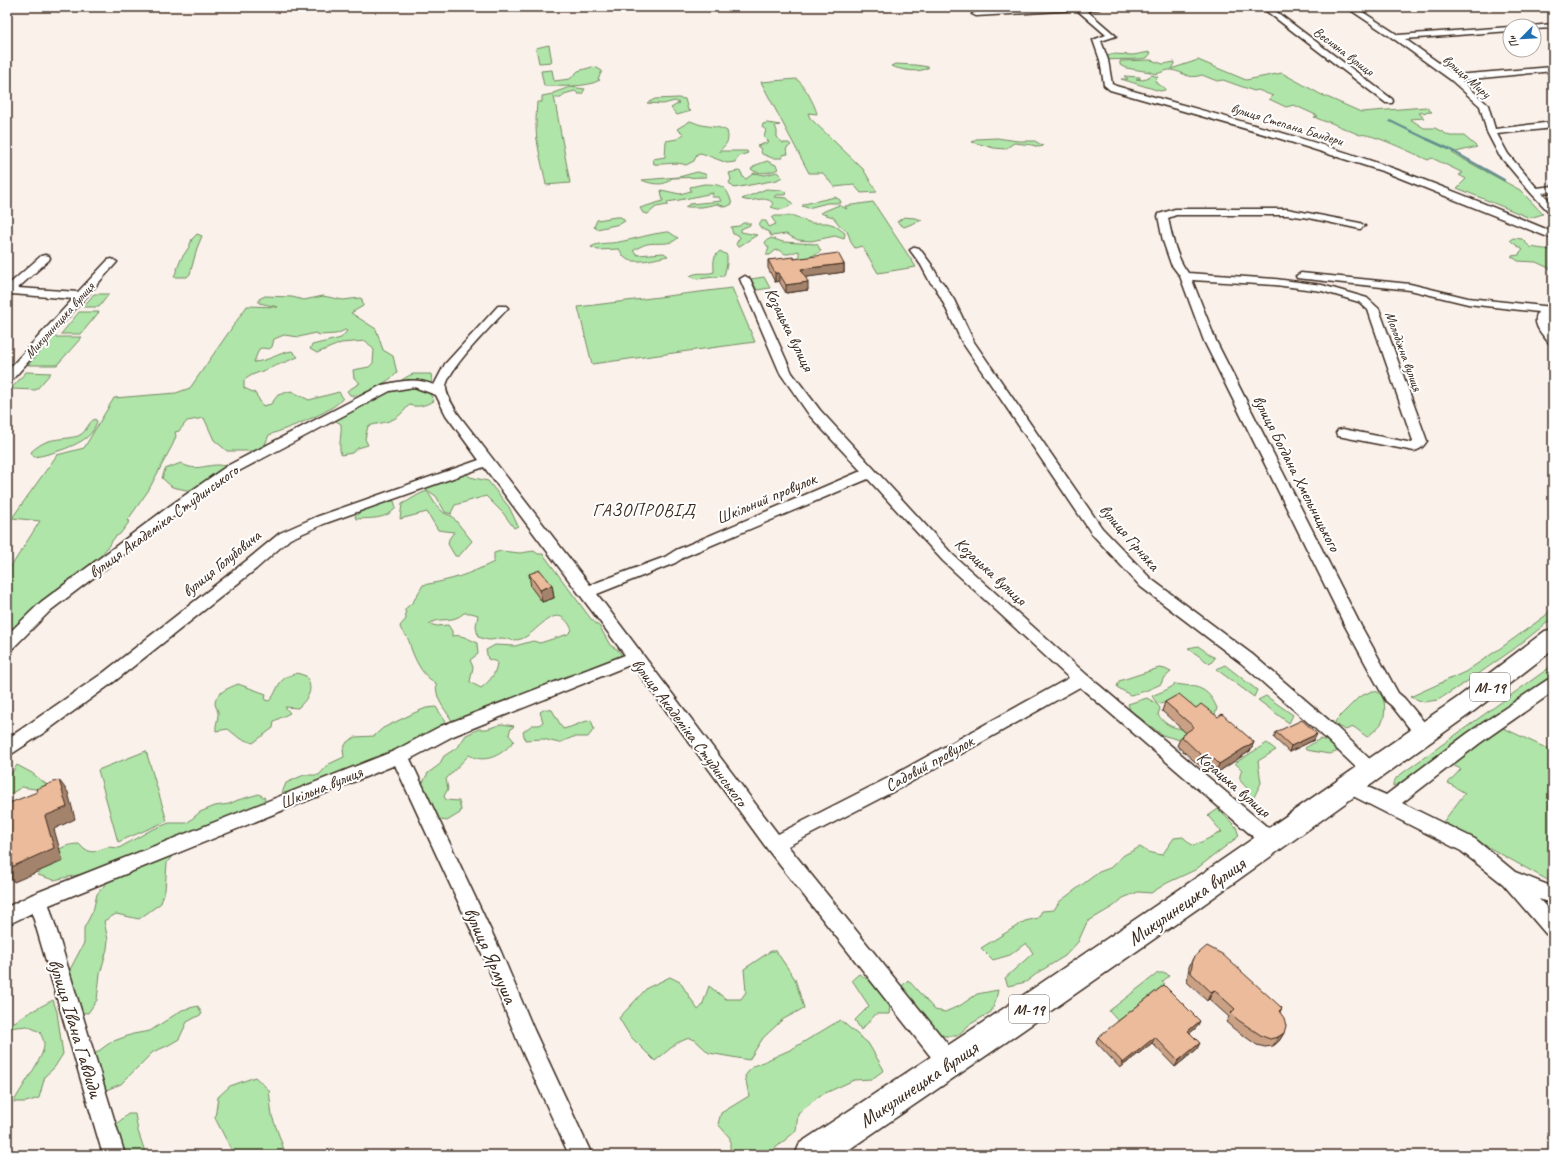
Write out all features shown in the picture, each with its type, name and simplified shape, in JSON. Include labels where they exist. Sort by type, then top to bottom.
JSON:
[{"type":"highway","name":"Микулинецька вулиця","points":[[812,1155],[950,1064],[1458,711],[1522,663],[1553,637]]},
{"type":"street","points":[[976,14],[1099,7]]},
{"type":"street","name":"Весняна вулиця","points":[[1265,7],[1389,101]]},
{"type":"street","name":"вулиця Миру","points":[[1350,7],[1397,37],[1454,78],[1484,105],[1492,132],[1504,155],[1534,191],[1553,210]]},
{"type":"street","name":"вулиця Степана Бандери","points":[[1080,8],[1112,36],[1097,40],[1104,60],[1108,85],[1113,88],[1270,132],[1388,170],[1450,193],[1553,236]]},
{"type":"street","points":[[1542,27],[1553,26]]},
{"type":"street","points":[[1397,37],[1502,30]]},
{"type":"street","points":[[1454,78],[1553,69]]},
{"type":"street","points":[[1492,132],[1553,125]]},
{"type":"street","points":[[1534,191],[1553,189]]},
{"type":"street","name":"вулиця Богдана Хмельницького","points":[[1360,226],[1309,214],[1287,212],[1175,212],[1163,216],[1168,241],[1176,264],[1185,276],[1210,341],[1356,633],[1392,697],[1398,702],[1424,734]]},
{"type":"street","name":"вулиця Гірняка","points":[[915,250],[926,264],[935,282],[948,300],[968,342],[1097,531],[1146,583],[1248,659],[1326,728],[1371,771]]},
{"type":"street","points":[[8,291],[45,258]]},
{"type":"street","name":"Микулинецька вулиця","points":[[7,378],[112,262]]},
{"type":"street","points":[[1225,278],[1230,275],[1265,274],[1332,278],[1410,287],[1468,301],[1549,309]]},
{"type":"street","name":"Молодіжна вулиця","points":[[1185,276],[1275,282],[1335,291],[1363,300],[1373,309],[1420,441],[1418,445],[1414,447],[1343,433]]},
{"type":"street","name":"Козацька вулиця","points":[[745,279],[786,373],[815,413],[948,558],[1081,679],[1271,841]]},
{"type":"street","points":[[8,291],[80,296]]},
{"type":"street","points":[[441,393],[440,386],[449,367],[502,308]]},
{"type":"street","points":[[1549,309],[1540,317],[1540,322],[1553,341]]},
{"type":"street","name":"вулиця Академіка Студинського","points":[[7,644],[46,606],[176,508],[232,469],[386,388],[407,382],[425,385],[441,393],[452,415],[587,592],[775,844],[950,1064]]},
{"type":"street","name":"вулиця Голубовича","points":[[7,748],[109,677],[251,565],[285,536],[321,520],[488,461]]},
{"type":"street","name":"Шкільний провулок","points":[[587,592],[670,560],[681,553],[869,473]]},
{"type":"street","name":"Шкільна вулиця","points":[[7,916],[38,901],[363,769],[400,756],[447,731],[635,657]]},
{"type":"street","name":"Садовий провулок","points":[[775,844],[896,782],[1081,679]]},
{"type":"street","points":[[1386,804],[1474,738],[1553,684]]},
{"type":"street","name":"вулиця Ярмуша","points":[[400,756],[494,958],[525,1035],[581,1155]]},
{"type":"street","points":[[1349,786],[1468,845],[1508,878],[1553,928]]},
{"type":"street","points":[[1508,878],[1553,896]]},
{"type":"street","name":"вулиця Івана Гавдиди","points":[[38,901],[114,1155]]},
{"type":"green space","points":[[549,45],[552,62],[539,63],[536,48]]},
{"type":"green space","points":[[1151,53],[1147,58],[1097,60],[1113,54],[1133,55]]},
{"type":"green space","points":[[1151,60],[1163,64],[1175,62],[1171,69],[1198,60],[1246,80],[1282,73],[1320,94],[1361,112],[1426,107],[1432,112],[1419,113],[1424,118],[1410,119],[1424,128],[1435,128],[1450,136],[1464,136],[1477,147],[1452,153],[1520,190],[1543,214],[1530,218],[1457,188],[1466,179],[1459,175],[1463,173],[1432,158],[1428,160],[1382,140],[1360,135],[1326,122],[1314,117],[1318,116],[1294,105],[1286,107],[1269,99],[1273,96],[1258,90],[1254,91],[1223,80],[1217,81],[1202,75],[1193,77],[1171,70],[1156,74],[1126,68],[1120,65],[1120,61]]},
{"type":"green space","points":[[895,64],[929,67],[921,70],[910,71],[891,66]]},
{"type":"green space","points":[[592,67],[602,71],[598,79],[600,80],[594,83],[573,86],[544,86],[541,71],[552,70],[554,81],[570,79],[578,71]]},
{"type":"green space","points":[[1152,75],[1158,77],[1155,80],[1157,84],[1165,88],[1165,90],[1160,91],[1121,79],[1128,79],[1124,76],[1140,77],[1140,79],[1136,79],[1143,80]]},
{"type":"green space","points":[[796,79],[799,81],[812,101],[816,111],[817,114],[808,113],[810,118],[863,169],[877,192],[861,193],[854,185],[834,187],[823,173],[809,173],[761,82]]},
{"type":"green space","points":[[570,87],[585,89],[582,94],[578,94],[575,91],[564,94],[561,98],[556,98],[554,96],[570,183],[546,185],[536,135],[537,102],[542,102],[542,96],[553,94]]},
{"type":"green space","points":[[655,99],[685,99],[688,110],[691,111],[677,115],[671,108],[679,103],[675,101],[663,104],[647,103]]},
{"type":"green space","points":[[690,121],[700,125],[721,128],[727,131],[727,142],[719,151],[747,151],[748,153],[739,156],[735,162],[727,163],[701,153],[697,154],[694,161],[686,165],[678,163],[654,164],[653,159],[665,157],[666,141],[677,139],[684,134],[677,129]]},
{"type":"green space","points":[[767,123],[780,125],[775,126],[777,137],[783,143],[789,143],[791,145],[786,149],[788,154],[782,155],[783,158],[772,158],[762,154],[760,148],[757,146],[769,142],[764,137],[766,130],[762,127],[763,124]]},
{"type":"green space","points":[[997,138],[1018,141],[1035,141],[1043,146],[1039,147],[1014,143],[1005,149],[994,148],[972,142],[976,139]]},
{"type":"green space","points":[[767,161],[776,165],[778,169],[772,172],[764,173],[751,169],[756,165]]},
{"type":"green space","points":[[738,171],[741,172],[743,177],[746,179],[754,173],[765,175],[777,172],[782,177],[777,180],[734,188],[729,183],[731,179],[729,173]]},
{"type":"green space","points":[[697,172],[705,174],[707,177],[672,178],[661,184],[642,180],[679,177]]},
{"type":"green space","points":[[704,184],[720,186],[726,190],[732,204],[726,207],[717,204],[702,207],[685,207],[690,204],[721,201],[719,197],[711,197],[713,193],[667,202],[668,205],[656,207],[648,214],[643,213],[640,208],[663,201],[661,190],[680,194],[691,191],[690,187]]},
{"type":"green space","points":[[766,189],[782,190],[787,194],[776,195],[774,197],[787,198],[793,204],[785,208],[778,209],[771,207],[773,203],[766,199],[742,199]]},
{"type":"green space","points":[[835,197],[840,200],[841,203],[827,203],[808,208],[802,206],[804,204]]},
{"type":"green space","points":[[873,202],[916,267],[878,273],[862,246],[855,248],[847,231],[841,227],[833,217],[820,213],[839,205],[847,209],[845,206]]},
{"type":"green space","points":[[775,216],[794,216],[811,223],[827,223],[834,225],[845,233],[844,239],[835,236],[811,241],[798,240],[786,234],[771,236],[769,232],[761,228],[759,225],[761,221],[766,221],[769,227],[776,224],[772,218]]},
{"type":"green space","points":[[621,217],[625,221],[620,224],[597,229],[594,227],[597,220]]},
{"type":"green space","points":[[904,217],[922,220],[904,227],[897,222]]},
{"type":"green space","points":[[743,223],[750,223],[750,225],[741,229],[741,232],[757,235],[738,247],[736,244],[740,237],[733,234],[731,227],[739,226]]},
{"type":"green space","points":[[669,232],[678,238],[668,243],[647,244],[633,251],[638,255],[664,253],[668,256],[652,260],[628,260],[619,249],[598,250],[591,247],[597,244],[619,242]]},
{"type":"green space","points":[[197,234],[202,236],[190,274],[187,277],[174,277],[181,259],[189,247],[192,239]]},
{"type":"green space","points":[[771,238],[783,242],[817,244],[821,251],[811,256],[802,258],[799,258],[799,251],[785,254],[780,250],[776,250],[770,255],[766,255],[769,248],[765,243]]},
{"type":"green space","points":[[1513,238],[1522,239],[1530,247],[1553,249],[1553,270],[1536,262],[1518,261],[1511,256],[1519,255],[1523,250],[1510,240]]},
{"type":"green space","points":[[720,251],[727,255],[727,264],[724,276],[697,279],[690,276],[714,272],[715,258],[717,253]]},
{"type":"green space","points":[[764,277],[770,288],[757,290],[751,279]]},
{"type":"green space","points":[[732,288],[755,342],[592,364],[578,307]]},
{"type":"green space","points":[[94,294],[109,294],[99,307],[83,307]]},
{"type":"green space","points":[[265,296],[292,297],[304,300],[323,296],[343,300],[362,299],[363,306],[351,313],[376,329],[383,350],[393,356],[397,373],[375,388],[361,394],[350,395],[347,391],[360,383],[354,378],[353,370],[369,367],[373,363],[374,350],[366,341],[341,343],[317,353],[310,349],[312,345],[341,338],[347,331],[345,330],[336,334],[320,335],[315,333],[299,337],[284,335],[274,339],[272,347],[269,349],[259,349],[254,362],[292,351],[298,357],[252,375],[244,380],[244,388],[255,393],[263,406],[271,404],[278,395],[291,391],[309,400],[339,392],[343,398],[337,404],[319,414],[269,435],[264,447],[257,451],[227,451],[214,440],[204,418],[187,421],[179,431],[175,432],[176,436],[173,444],[148,491],[127,521],[130,521],[120,534],[115,537],[101,556],[23,624],[7,642],[7,569],[12,565],[40,521],[12,518],[57,455],[84,448],[114,398],[176,393],[190,388],[247,306],[278,307],[259,303],[259,299]]},
{"type":"green space","points":[[79,312],[99,312],[81,334],[61,334]]},
{"type":"green space","points":[[53,337],[82,337],[57,365],[28,365]]},
{"type":"green space","points":[[26,372],[51,373],[36,390],[11,389]]},
{"type":"green space","points":[[413,374],[431,374],[432,381],[427,389],[434,401],[419,406],[409,405],[400,415],[395,418],[386,422],[368,426],[365,439],[368,445],[358,448],[352,453],[341,455],[341,424],[336,421],[337,417],[375,400],[404,378]]},
{"type":"green space","points":[[95,419],[97,421],[88,437],[74,445],[57,452],[34,457],[31,452],[48,441],[79,436]]},
{"type":"green space","points":[[181,463],[195,468],[218,465],[231,467],[191,491],[172,487],[162,478],[165,469]]},
{"type":"green space","points":[[467,474],[470,477],[488,481],[509,507],[518,526],[514,528],[503,513],[486,496],[455,505],[451,513],[452,514],[445,512],[436,496],[424,488],[453,477]]},
{"type":"green space","points":[[427,491],[436,505],[444,513],[452,516],[472,541],[459,556],[455,556],[448,544],[449,539],[454,532],[438,530],[427,512],[400,519],[402,504]]},
{"type":"green space","points":[[381,500],[394,501],[396,508],[387,515],[356,519],[355,516],[373,503]]},
{"type":"green space","points":[[501,551],[520,553],[534,551],[538,554],[543,554],[591,619],[600,627],[610,645],[618,650],[623,657],[565,687],[547,700],[539,698],[488,720],[476,728],[468,728],[454,725],[442,706],[436,690],[436,683],[421,670],[407,637],[401,630],[400,626],[406,619],[405,609],[413,602],[423,585],[467,574],[484,567],[494,562],[494,553]],"holes":[[[464,613],[478,615],[476,626],[478,637],[487,640],[502,638],[519,640],[527,636],[546,620],[560,616],[566,620],[572,630],[568,634],[540,643],[533,641],[515,646],[495,645],[486,650],[488,659],[497,662],[492,677],[481,688],[470,682],[473,667],[470,660],[478,654],[477,643],[462,636],[452,636],[452,631],[448,625],[437,626],[429,624],[438,620],[455,618]]]},
{"type":"green space","points":[[1553,607],[1553,618],[1514,649],[1438,700],[1424,702],[1410,697],[1465,672],[1545,616]]},
{"type":"green space","points":[[1198,646],[1215,658],[1210,664],[1188,648]]},
{"type":"green space","points":[[1225,665],[1257,690],[1254,697],[1216,669]]},
{"type":"green space","points":[[1553,665],[1552,677],[1404,782],[1393,786],[1393,783],[1397,777]]},
{"type":"green space","points":[[1159,668],[1171,672],[1163,679],[1161,684],[1153,688],[1130,695],[1117,687],[1119,681]]},
{"type":"green space","points":[[297,673],[306,676],[310,685],[307,697],[298,708],[285,707],[290,713],[274,721],[273,728],[253,743],[239,738],[228,729],[216,731],[218,714],[215,703],[220,693],[238,684],[266,694],[265,700],[269,701],[282,680]]},
{"type":"green space","points":[[1175,684],[1196,687],[1209,695],[1217,708],[1214,717],[1172,699],[1161,704],[1156,702],[1152,696]]},
{"type":"green space","points":[[1372,691],[1381,694],[1385,709],[1383,720],[1376,729],[1367,737],[1354,727],[1345,730],[1336,725],[1335,722],[1337,719],[1359,697]]},
{"type":"green space","points":[[1266,696],[1293,715],[1289,723],[1258,700]]},
{"type":"green space","points":[[1147,698],[1157,704],[1160,708],[1158,715],[1166,723],[1173,727],[1191,731],[1180,740],[1162,735],[1130,710],[1128,704]]},
{"type":"green space","points":[[436,707],[446,722],[440,733],[299,792],[282,793],[286,783],[304,775],[319,775],[329,764],[344,757],[343,749],[347,742],[355,737],[374,736],[383,728],[414,713],[426,708]]},
{"type":"green space","points":[[545,709],[552,710],[563,729],[591,720],[594,729],[588,737],[573,737],[559,743],[543,739],[525,740],[523,732],[532,725],[539,725],[543,722],[540,712]]},
{"type":"green space","points":[[502,724],[514,726],[510,730],[509,735],[514,741],[505,750],[494,757],[482,759],[469,755],[446,779],[448,789],[444,796],[446,800],[459,801],[461,810],[460,813],[447,821],[436,819],[421,786],[428,773],[439,765],[444,756],[458,747],[466,735],[479,729],[487,729]]},
{"type":"green space","points":[[1499,726],[1546,748],[1553,748],[1553,883],[1443,822],[1465,793],[1448,783],[1461,769],[1452,765]]},
{"type":"green space","points":[[1320,739],[1331,742],[1340,751],[1329,754],[1306,750],[1305,748]]},
{"type":"green space","points":[[1267,743],[1276,750],[1258,761],[1261,783],[1251,803],[1245,800],[1248,789],[1240,781],[1242,770],[1235,763]]},
{"type":"green space","points":[[146,751],[167,821],[118,842],[98,770]]},
{"type":"green space","points":[[17,765],[32,773],[51,788],[47,791],[22,787],[7,796],[7,780]]},
{"type":"green space","points":[[259,794],[265,798],[261,808],[177,849],[167,863],[165,890],[161,903],[139,919],[116,914],[104,921],[108,940],[100,974],[97,1000],[88,1013],[76,1012],[66,977],[84,943],[84,928],[93,911],[97,894],[113,875],[101,870],[54,880],[38,875],[49,858],[65,846],[79,844],[85,850],[93,852],[108,847],[119,848],[151,830],[169,823],[187,823],[200,812],[215,806],[229,804]]},
{"type":"green space","points":[[1218,809],[1236,827],[1239,836],[1195,870],[1167,883],[1151,893],[1138,892],[1123,898],[1114,906],[1087,922],[1078,942],[1065,956],[1026,982],[1008,986],[1005,978],[1033,953],[1026,943],[1010,955],[993,960],[981,948],[1025,921],[1038,918],[1042,911],[1054,910],[1059,902],[1099,872],[1110,868],[1124,855],[1140,847],[1148,852],[1162,855],[1174,838],[1183,837],[1193,846],[1222,832],[1208,816]]},
{"type":"green space","points":[[771,951],[776,951],[795,979],[804,1008],[782,1020],[763,1038],[749,1060],[709,1053],[695,1040],[689,1038],[677,1043],[655,1061],[630,1036],[619,1018],[647,988],[670,977],[680,982],[698,1010],[702,1006],[709,986],[726,999],[741,999],[746,992],[744,969]]},
{"type":"green space","points":[[1158,973],[1166,973],[1169,976],[1162,982],[1165,984],[1118,1021],[1109,1011]]},
{"type":"green space","points":[[859,974],[869,980],[890,1005],[889,1014],[876,1014],[861,1030],[855,1020],[869,1006],[852,980]]},
{"type":"green space","points":[[908,980],[935,1010],[945,1012],[961,1005],[977,994],[998,990],[991,1012],[969,1025],[957,1036],[944,1036],[930,1026],[899,989]]},
{"type":"green space","points":[[53,1000],[57,1012],[63,1054],[54,1068],[45,1076],[39,1098],[26,1102],[14,1102],[41,1057],[44,1042],[40,1032],[27,1026],[7,1027],[25,1015]]},
{"type":"green space","points":[[198,1006],[202,1014],[187,1022],[179,1039],[153,1052],[121,1084],[104,1091],[86,1067],[96,1053],[111,1042],[133,1034],[150,1031],[182,1010]]},
{"type":"green space","points":[[840,1020],[868,1043],[884,1070],[872,1079],[854,1080],[819,1096],[798,1114],[796,1131],[767,1155],[715,1155],[730,1152],[730,1138],[718,1124],[721,1113],[749,1096],[745,1076],[752,1067],[792,1049]]},
{"type":"green space","points":[[255,1077],[269,1090],[272,1116],[286,1155],[234,1155],[215,1118],[218,1097],[230,1086]]},
{"type":"green space","points":[[128,1114],[135,1114],[138,1131],[146,1155],[116,1155],[114,1126]]},
{"type":"building","points":[[838,253],[844,264],[801,269],[808,282],[786,285],[779,273],[775,273],[768,260],[793,257],[794,259]]},
{"type":"building","points":[[540,570],[552,585],[540,590],[529,574]]},
{"type":"building","points":[[1179,694],[1196,708],[1201,704],[1218,717],[1222,714],[1254,742],[1219,764],[1214,759],[1203,757],[1181,736],[1194,727],[1165,702]]},
{"type":"building","points":[[1302,720],[1317,734],[1291,746],[1276,732]]},
{"type":"building","points":[[59,780],[67,807],[45,816],[54,848],[7,869],[7,804],[37,792],[36,789]]},
{"type":"building","points":[[1207,946],[1222,954],[1282,1008],[1279,1011],[1284,1018],[1286,1026],[1284,1033],[1278,1037],[1270,1039],[1262,1036],[1238,1020],[1231,1013],[1235,1009],[1214,990],[1211,992],[1191,973],[1193,958]]},
{"type":"building","points":[[1164,985],[1200,1021],[1188,1031],[1200,1043],[1178,1061],[1155,1037],[1123,1063],[1098,1037]]},
{"type":"waterway","points":[[1390,121],[1429,140]]},
{"type":"waterway","points":[[1427,139],[1449,149],[1504,180]]},
{"type":"district","name":"ГАЗОПРОВІД","points":[[644,510]]}]
